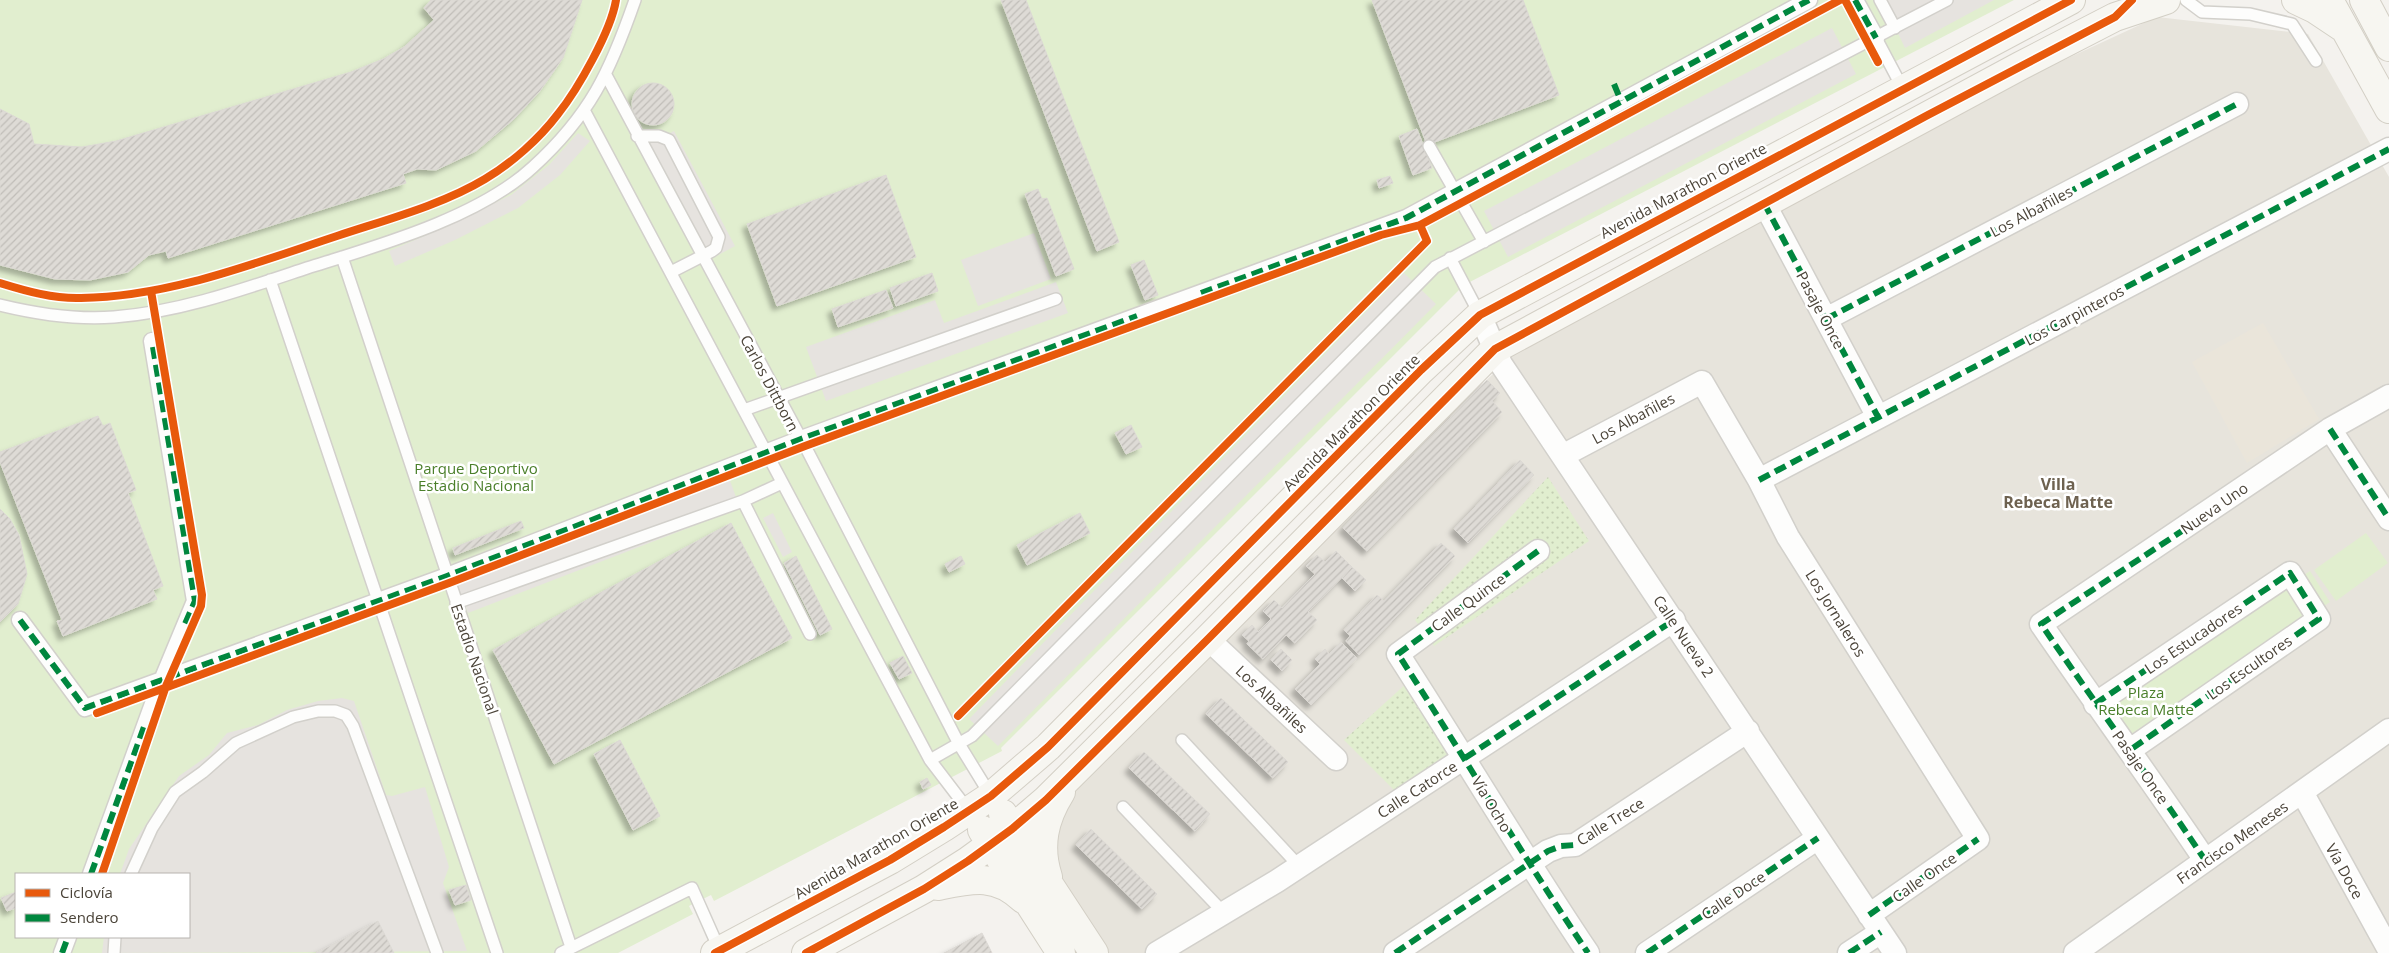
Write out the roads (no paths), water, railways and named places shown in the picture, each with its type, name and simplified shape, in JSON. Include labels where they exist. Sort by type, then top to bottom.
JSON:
[{"type":"main road","name":"Avenida Marathon Oriente","points":[[717,952],[890,860],[991,796],[1048,747],[1421,370],[1480,315],[2071,0]]},
{"type":"main road","points":[[785,916],[806,953],[924,889],[1001,837],[1069,778],[1495,349],[1764,203],[2115,17],[2166,0]]},
{"type":"main road","points":[[2296,0],[2315,9],[2346,30]]},
{"type":"main road","points":[[2329,0],[2389,109]]},
{"type":"main road","points":[[2364,0],[2389,46]]},
{"type":"main road","points":[[1302,492],[1329,515]]},
{"type":"main road","points":[[1053,892],[1042,852],[1043,834],[1050,813],[1069,778]]},
{"type":"main road","points":[[991,796],[1001,837],[1030,906],[1061,953]]},
{"type":"main road","points":[[969,811],[1001,837],[1053,892],[1094,953]]},
{"type":"main road","points":[[924,889],[980,879],[1005,884],[1030,906]]},
{"type":"street","points":[[20,620],[85,708],[162,678],[446,576],[800,439],[1406,218],[1809,0]]},
{"type":"street","points":[[1855,0],[1876,38]]},
{"type":"street","name":"Los Albañiles","points":[[1826,319],[2237,104]]},
{"type":"street","name":"Los Carpinteros","points":[[1759,480],[2389,149]]},
{"type":"street","name":"Pasaje Once","points":[[1764,203],[1878,417]]},
{"type":"street","name":"Calle Nueva 2","points":[[1480,315],[1501,364],[1564,455],[1895,953]]},
{"type":"street","points":[[91,873],[162,678],[195,601],[152,341]]},
{"type":"street","name":"Los Albañiles","points":[[1564,455],[1702,382]]},
{"type":"street","name":"Los Jornaleros","points":[[1702,382],[1759,480],[1788,537],[1978,839]]},
{"type":"street","name":"Nueva Uno","points":[[2041,624],[2330,429],[2389,396]]},
{"type":"street","points":[[2330,429],[2389,519]]},
{"type":"street","name":"Calle Quince","points":[[1398,654],[1538,551]]},
{"type":"street","name":"Los Escultores","points":[[2130,750],[2318,619],[2290,574]]},
{"type":"street","name":"Los Estucadores","points":[[2096,704],[2290,574]]},
{"type":"street","name":"Calle Catorce","points":[[1157,953],[1299,866],[1674,620]]},
{"type":"street","name":"Pasaje Once","points":[[2041,624],[2205,860]]},
{"type":"street","name":"Los Albañiles","points":[[1208,639],[1336,759]]},
{"type":"street","name":"Vía Ocho","points":[[1398,654],[1465,758],[1528,864],[1588,953]]},
{"type":"street","name":"Francisco Meneses","points":[[2074,953],[2389,730]]},
{"type":"street","name":"Calle Trece","points":[[1395,953],[1528,864],[1554,848],[1575,845],[1748,731]]},
{"type":"street","name":"Vía Doce","points":[[2302,792],[2389,950]]},
{"type":"street","name":"Calle Doce","points":[[1647,953],[1818,838]]},
{"type":"street","name":"Calle Once","points":[[1849,953],[1875,923],[1978,839]]},
{"type":"street","points":[[62,953],[68,938]]},
{"type":"lane","points":[[0,305],[37,314],[113,317],[171,309],[342,257],[400,237],[468,209],[531,169],[570,131],[606,75],[616,55],[636,0]]},
{"type":"lane","points":[[1880,0],[1895,28]]},
{"type":"lane","points":[[930,760],[959,744],[979,729],[1435,267],[1947,0]]},
{"type":"lane","points":[[2186,0],[2202,12],[2250,14],[2292,24],[2316,62]]},
{"type":"lane","points":[[1876,38],[1903,89]]},
{"type":"lane","name":"Carlos Dittborn","points":[[606,75],[779,399],[959,744],[991,796]]},
{"type":"lane","points":[[584,110],[930,760],[969,811]]},
{"type":"lane","points":[[637,136],[663,136],[672,143],[719,237],[716,248],[671,272]]},
{"type":"lane","points":[[1429,146],[1484,242]]},
{"type":"lane","name":"Estadio Nacional","points":[[342,257],[456,603],[566,950]]},
{"type":"lane","points":[[1450,258],[1480,315]]},
{"type":"lane","points":[[270,280],[497,953]]},
{"type":"lane","points":[[744,410],[1056,299]]},
{"type":"lane","points":[[456,603],[743,501],[782,483]]},
{"type":"lane","points":[[743,501],[810,634]]},
{"type":"lane","points":[[131,873],[152,828],[175,792],[203,772],[222,754],[236,744],[294,717],[318,711],[334,711],[346,715],[353,726],[437,953]]},
{"type":"lane","points":[[1182,740],[1299,866]]},
{"type":"lane","points":[[1123,807],[1224,913]]},
{"type":"lane","points":[[566,950],[692,888],[717,952]]},
{"type":"lane","points":[[114,953],[116,938]]},
{"type":"district","name":"Villa Rebeca Matte","points":[[2058,493]]},
{"type":"park label","name":"Parque Deportivo Estadio Nacional","points":[[476,476]]},
{"type":"park label","name":"Plaza Rebeca Matte","points":[[2146,700]]}]
